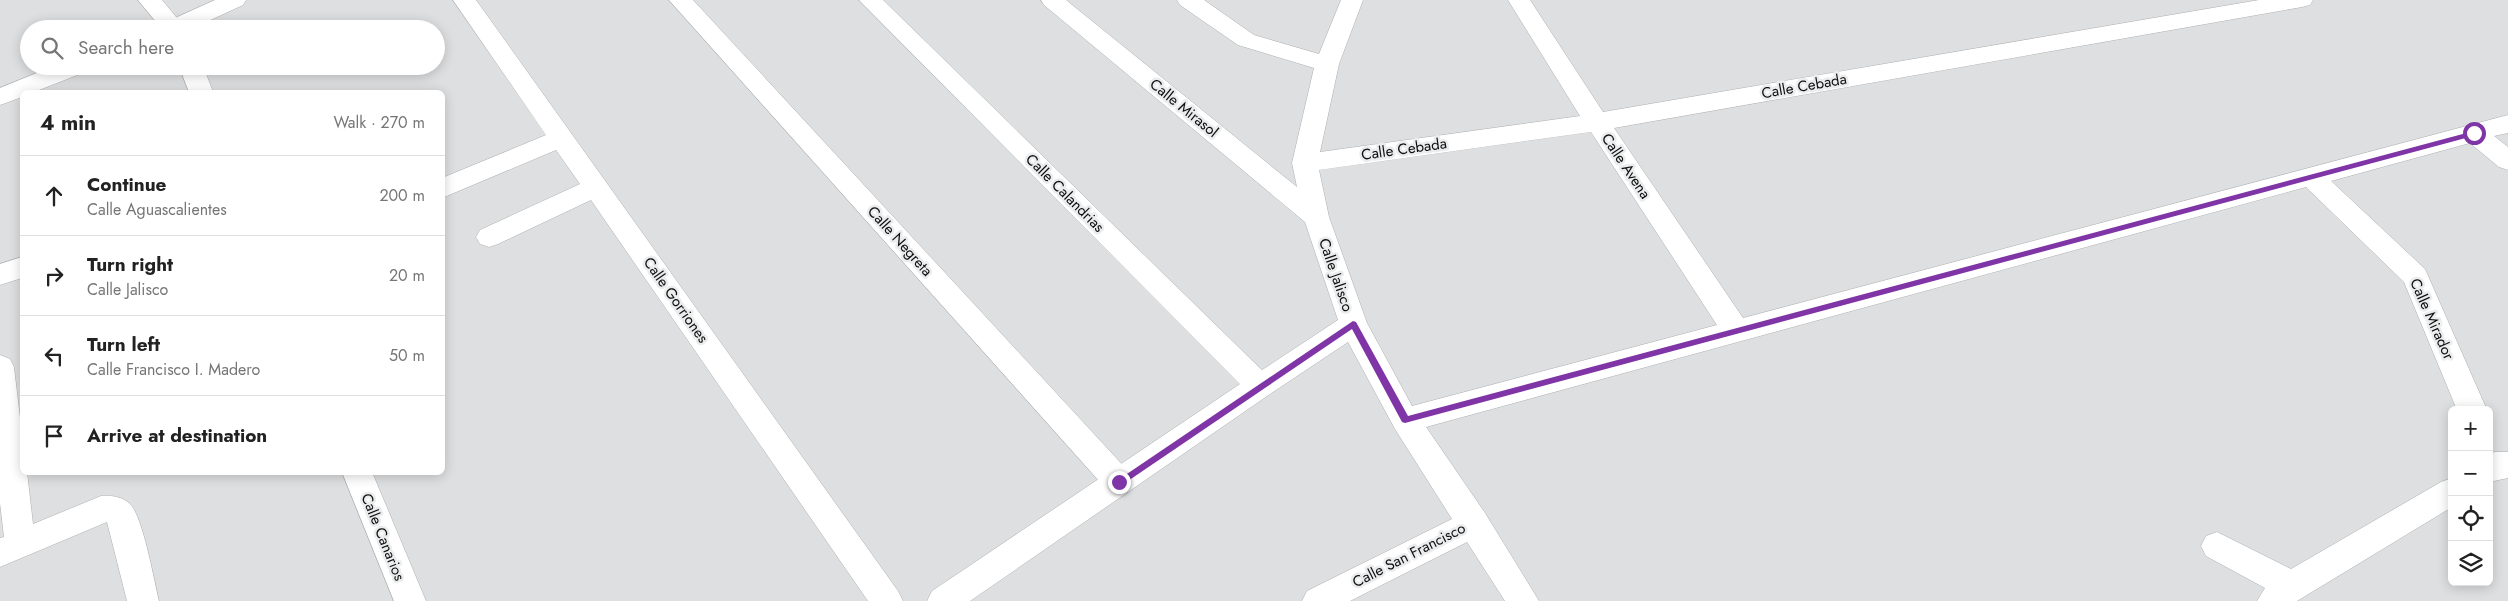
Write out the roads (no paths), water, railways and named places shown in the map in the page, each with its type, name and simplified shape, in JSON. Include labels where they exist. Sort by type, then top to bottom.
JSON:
[{"type":"street","points":[[149,0],[166,20]]},
{"type":"street","points":[[191,20],[235,0]]},
{"type":"street","name":"Calle Gorriones","points":[[464,0],[887,601]]},
{"type":"street","name":"Calle Negreta","points":[[680,0],[1119,482]]},
{"type":"street","name":"Calle Calandrias","points":[[870,0],[1260,386]]},
{"type":"street","name":"Calle Mirasol","points":[[1052,0],[1316,217]]},
{"type":"street","points":[[1188,0],[1246,40],[1327,64]]},
{"type":"street","name":"Calle Jalisco","points":[[1352,0],[1327,64],[1305,163],[1316,217],[1353,324],[1405,420],[1474,523],[1523,601]]},
{"type":"street","name":"Calle Avena","points":[[1519,0],[1597,122],[1736,331]]},
{"type":"street","name":"Calle Cebada","points":[[1305,163],[1597,122],[2302,0]]},
{"type":"street","points":[[0,97],[55,75]]},
{"type":"street","points":[[195,75],[201,90]]},
{"type":"street","points":[[1405,420],[2508,124]]},
{"type":"street","points":[[2474,133],[2508,161]]},
{"type":"street","points":[[445,188],[561,138]]},
{"type":"street","name":"Calle Mirador","points":[[2311,177],[2415,276],[2470,406]]},
{"type":"street","points":[[489,237],[596,187]]},
{"type":"street","points":[[0,275],[20,268]]},
{"type":"street","points":[[943,601],[1353,324]]},
{"type":"street","points":[[0,367],[10,549],[101,509],[112,508],[122,517],[143,601]]},
{"type":"street","name":"Calle Canarios","points":[[358,475],[410,601]]},
{"type":"street","points":[[2217,546],[2282,593],[2448,493]]},
{"type":"street","name":"Calle San Francisco","points":[[1318,601],[1474,523]]}]
